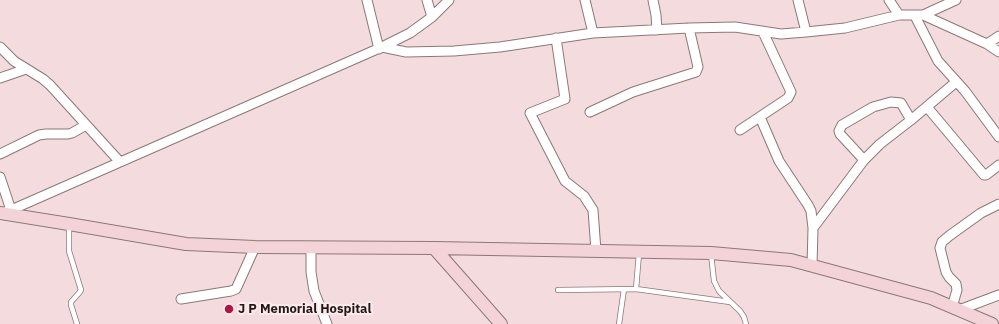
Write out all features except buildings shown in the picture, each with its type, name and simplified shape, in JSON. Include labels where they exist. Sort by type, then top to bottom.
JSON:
[{"type":"street","points":[[367,0],[381,48]]},
{"type":"street","points":[[427,0],[432,17]]},
{"type":"street","points":[[3,213],[381,48],[410,33],[432,17],[449,0]]},
{"type":"street","points":[[585,0],[593,33]]},
{"type":"street","points":[[653,0],[657,30]]},
{"type":"street","points":[[798,0],[806,32]]},
{"type":"street","points":[[889,0],[899,14]]},
{"type":"street","points":[[919,16],[956,0]]},
{"type":"street","points":[[381,48],[406,52],[454,51],[500,47],[593,33],[689,28],[735,27],[780,34],[845,28],[899,14],[919,16],[987,44],[999,52]]},
{"type":"street","points":[[919,16],[938,61],[970,97],[999,137]]},
{"type":"street","points":[[590,112],[632,92],[696,72],[698,67],[689,28]]},
{"type":"street","points":[[740,130],[788,98],[791,92],[763,32]]},
{"type":"street","points":[[987,44],[999,36]]},
{"type":"street","points":[[556,38],[564,99],[530,114],[565,181],[584,196],[593,210],[596,251]]},
{"type":"street","points":[[0,47],[14,61],[50,85],[120,162]]},
{"type":"street","points":[[0,78],[26,69]]},
{"type":"street","points":[[812,228],[864,160],[880,144],[956,82]]},
{"type":"street","points":[[864,160],[840,134],[839,131],[842,125],[873,107],[891,102],[903,104],[911,120]]},
{"type":"street","points":[[927,107],[984,175],[999,165]]},
{"type":"street","points":[[760,117],[779,160],[811,211],[812,266]]},
{"type":"street","points":[[0,154],[39,135],[68,134],[86,125]]},
{"type":"street","points":[[0,177],[3,213]]},
{"type":"street","points":[[956,309],[956,284],[946,272],[940,248],[942,242],[999,204]]},
{"type":"street","points":[[3,213],[186,244],[254,247],[434,248],[711,253],[791,260],[931,298],[992,324]]},
{"type":"street","points":[[181,299],[236,289],[254,247]]},
{"type":"street","points":[[311,247],[311,272],[314,291],[327,324]]},
{"type":"street","points":[[434,248],[501,324]]},
{"type":"street","points":[[956,309],[999,295]]},
{"type":"lane","points":[[69,224],[69,251],[81,290],[71,302],[77,324]]},
{"type":"lane","points":[[636,289],[639,252]]},
{"type":"lane","points":[[711,253],[714,281],[719,291],[744,317],[746,324]]},
{"type":"lane","points":[[619,324],[624,289]]},
{"type":"lane","points":[[558,290],[636,289],[730,302]]},
{"type":"place","name":"J P Memorial Hospital","points":[[229,309]]}]
